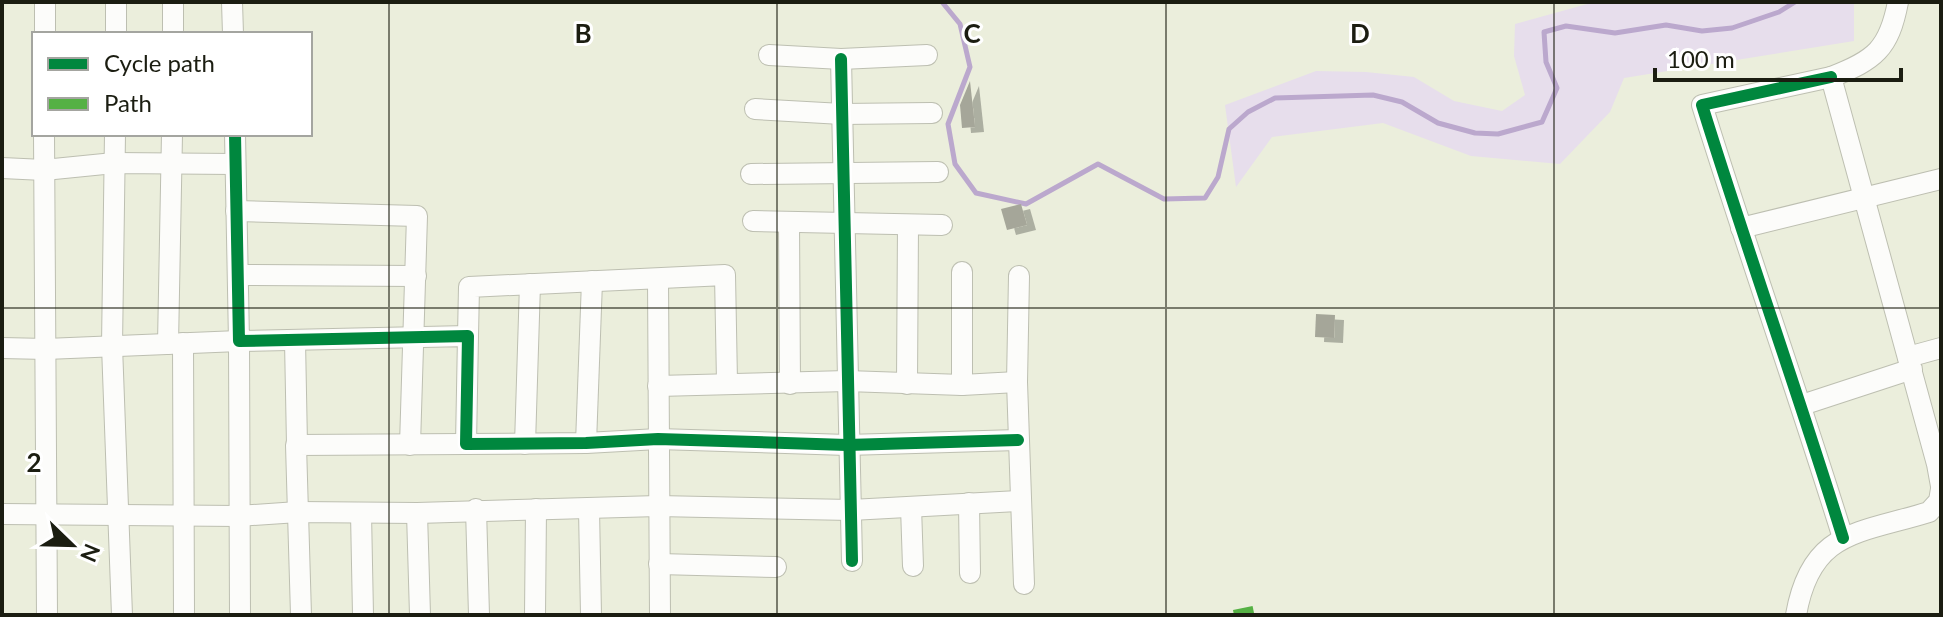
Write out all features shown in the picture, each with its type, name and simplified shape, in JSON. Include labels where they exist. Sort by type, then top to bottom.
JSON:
[{"type":"street","points":[[45,2],[45,32]]},
{"type":"street","points":[[116,2],[116,32]]},
{"type":"street","points":[[173,2],[173,32]]},
{"type":"street","points":[[232,2],[233,32]]},
{"type":"street","points":[[1843,538],[1702,105],[1831,77],[1853,69],[1873,56],[1891,33],[1898,2]]},
{"type":"street","points":[[769,55],[841,59],[927,55]]},
{"type":"street","points":[[841,59],[847,445],[852,561]]},
{"type":"street","points":[[1796,615],[1808,573],[1820,555],[1835,541],[1929,512],[1939,501],[1941,488],[1939,463],[1831,77]]},
{"type":"street","points":[[755,109],[842,114],[932,113]]},
{"type":"street","points":[[44,136],[47,615]]},
{"type":"street","points":[[115,136],[112,346],[122,615]]},
{"type":"street","points":[[172,136],[175,344],[184,515],[184,615]]},
{"type":"street","points":[[235,136],[239,275],[240,615]]},
{"type":"street","points":[[2,168],[44,170],[114,163],[235,164]]},
{"type":"street","points":[[751,174],[938,172]]},
{"type":"street","points":[[1741,228],[1941,179]]},
{"type":"street","points":[[236,211],[417,216],[410,445]]},
{"type":"street","points":[[753,221],[942,225]]},
{"type":"street","points":[[789,222],[790,384]]},
{"type":"street","points":[[907,384],[908,225]]},
{"type":"street","points":[[962,272],[962,385]]},
{"type":"street","points":[[239,275],[416,276]]},
{"type":"street","points":[[466,444],[469,287],[725,275],[727,382]]},
{"type":"street","points":[[1019,276],[1017,382],[1024,584]]},
{"type":"street","points":[[658,279],[660,615]]},
{"type":"street","points":[[586,443],[592,281]]},
{"type":"street","points":[[525,444],[530,284]]},
{"type":"street","points":[[2,348],[468,336]]},
{"type":"street","points":[[295,341],[301,615]]},
{"type":"street","points":[[1802,405],[1941,348]]},
{"type":"street","points":[[658,386],[727,382],[790,384],[847,381],[962,385],[1017,382]]},
{"type":"street","points":[[297,445],[586,443],[658,439],[847,445],[1018,440]]},
{"type":"street","points":[[2,514],[238,516],[298,512],[417,513],[658,506],[851,510],[1019,501]]},
{"type":"street","points":[[969,503],[970,573]]},
{"type":"street","points":[[911,507],[913,566]]},
{"type":"street","points":[[476,509],[479,615]]},
{"type":"street","points":[[535,615],[536,509]]},
{"type":"street","points":[[589,509],[591,615]]},
{"type":"street","points":[[361,513],[363,615]]},
{"type":"street","points":[[417,513],[420,615]]},
{"type":"street","points":[[659,564],[776,567]]},
{"type":"shaded area","points":[[1854,2],[1854,41],[1624,78],[1610,112],[1560,164],[1471,156],[1383,123],[1272,137],[1236,187],[1225,105],[1316,71],[1414,77],[1454,101],[1502,111],[1525,95],[1514,56],[1515,24],[1591,3]]},
{"type":"building","points":[[970,81],[975,127],[962,128],[960,105]]},
{"type":"building","points":[[1021,204],[1027,225],[1007,230],[1001,209]]},
{"type":"building","points":[[1316,314],[1335,315],[1334,338],[1315,337]]},
{"type":"waterway","points":[[942,2],[960,24],[970,67],[948,124],[955,164],[976,193],[1026,204],[1098,164],[1164,199],[1205,198],[1218,177],[1229,129],[1248,112],[1275,98],[1373,95],[1402,102],[1438,123],[1475,133],[1498,134],[1542,122],[1557,88],[1546,62],[1544,32],[1566,26],[1615,33],[1666,25],[1702,31],[1732,28],[1779,12],[1795,2]]},
{"type":"marked path","points":[[1234,615],[1258,610]]},
{"type":"cycle path","points":[[841,59],[852,561]]},
{"type":"cycle path","points":[[1831,77],[1702,105],[1843,538]]},
{"type":"cycle path","points":[[235,136],[239,341],[468,336],[466,444],[658,439],[847,445],[1018,440]]}]
